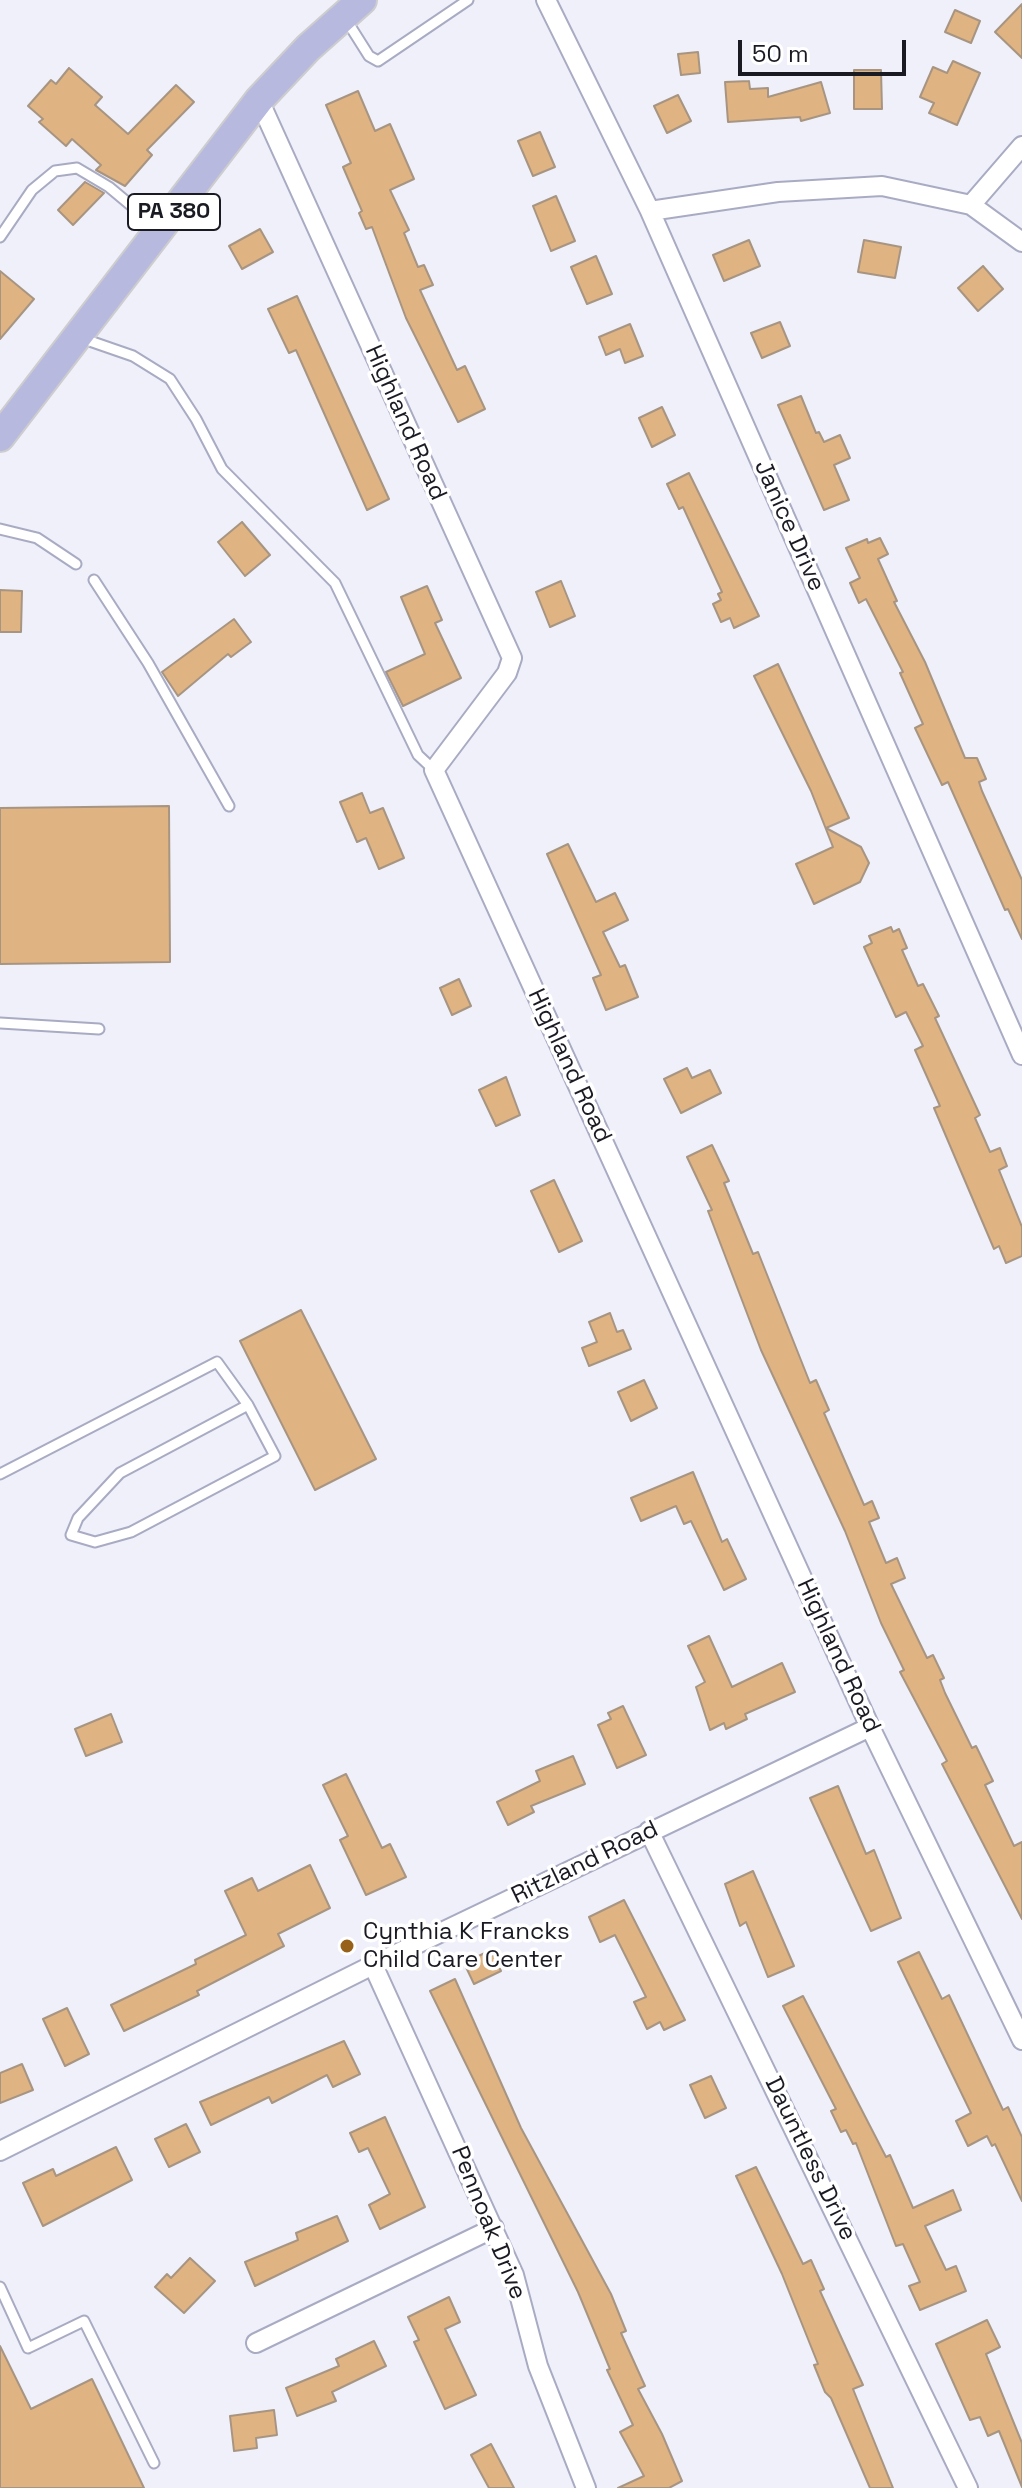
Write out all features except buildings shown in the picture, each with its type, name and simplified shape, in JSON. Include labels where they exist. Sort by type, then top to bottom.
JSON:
[{"type":"main road","name":"PA 380","points":[[0,437],[259,100],[353,8]]},
{"type":"street","name":"Janice Drive","points":[[546,0],[650,211],[1022,1055]]},
{"type":"street","name":"Highland Road","points":[[259,100],[512,658],[507,673],[434,770],[870,1727],[1022,2040]]},
{"type":"street","points":[[971,205],[1022,146]]},
{"type":"street","points":[[650,211],[778,192],[882,186],[971,205],[1022,242]]},
{"type":"street","name":"Ritzland Road","points":[[0,2151],[373,1965],[870,1727]]},
{"type":"street","name":"Dauntless Drive","points":[[649,1831],[968,2488]]},
{"type":"street","name":"Pennoak Drive","points":[[373,1965],[514,2275],[538,2366],[586,2488]]},
{"type":"street","points":[[256,2343],[494,2228]]},
{"type":"lane","points":[[353,8],[369,56],[378,61],[468,0]]},
{"type":"lane","points":[[0,237],[32,190],[55,171],[77,168],[109,187],[160,230]]},
{"type":"lane","points":[[78,337],[133,356],[170,379],[222,469],[335,583],[418,755],[434,770]]},
{"type":"lane","points":[[0,529],[37,538],[76,564]]},
{"type":"lane","points":[[94,580],[148,663],[229,806]]},
{"type":"lane","points":[[0,1023],[99,1029]]},
{"type":"lane","points":[[0,1474],[217,1362],[248,1405],[275,1456],[131,1532],[95,1542],[71,1535],[78,1518],[120,1473],[248,1405]]},
{"type":"lane","points":[[0,2287],[28,2348],[84,2321],[154,2463]]},
{"type":"place","name":"Cynthia K Francks Child Care Center","points":[[347,1946]]}]
